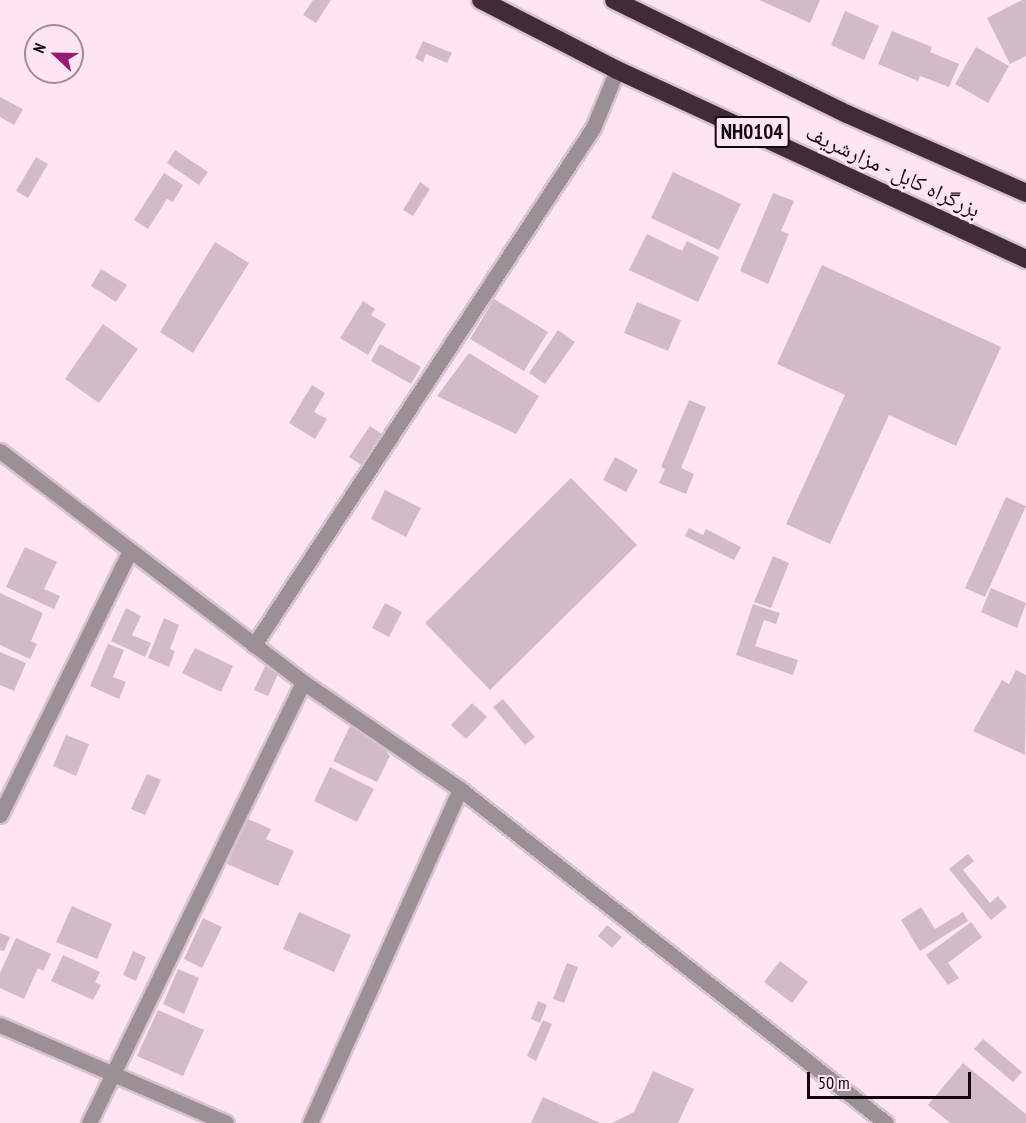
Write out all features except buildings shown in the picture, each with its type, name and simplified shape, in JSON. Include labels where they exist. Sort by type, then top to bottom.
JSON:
[{"type":"highway","name":"بزرگراه کابل - مزارشریف","points":[[481,0],[617,70],[1026,259]]},
{"type":"highway","name":"بزرگراه کابل - مزارشریف","points":[[614,0],[846,114],[1026,193]]},
{"type":"street","points":[[254,645],[593,128],[617,70]]},
{"type":"street","points":[[0,452],[303,682],[460,789],[886,1123]]},
{"type":"street","points":[[0,815],[130,550]]},
{"type":"street","points":[[89,1123],[303,682]]},
{"type":"street","points":[[310,1123],[460,789]]},
{"type":"street","points":[[0,1025],[226,1123]]}]
